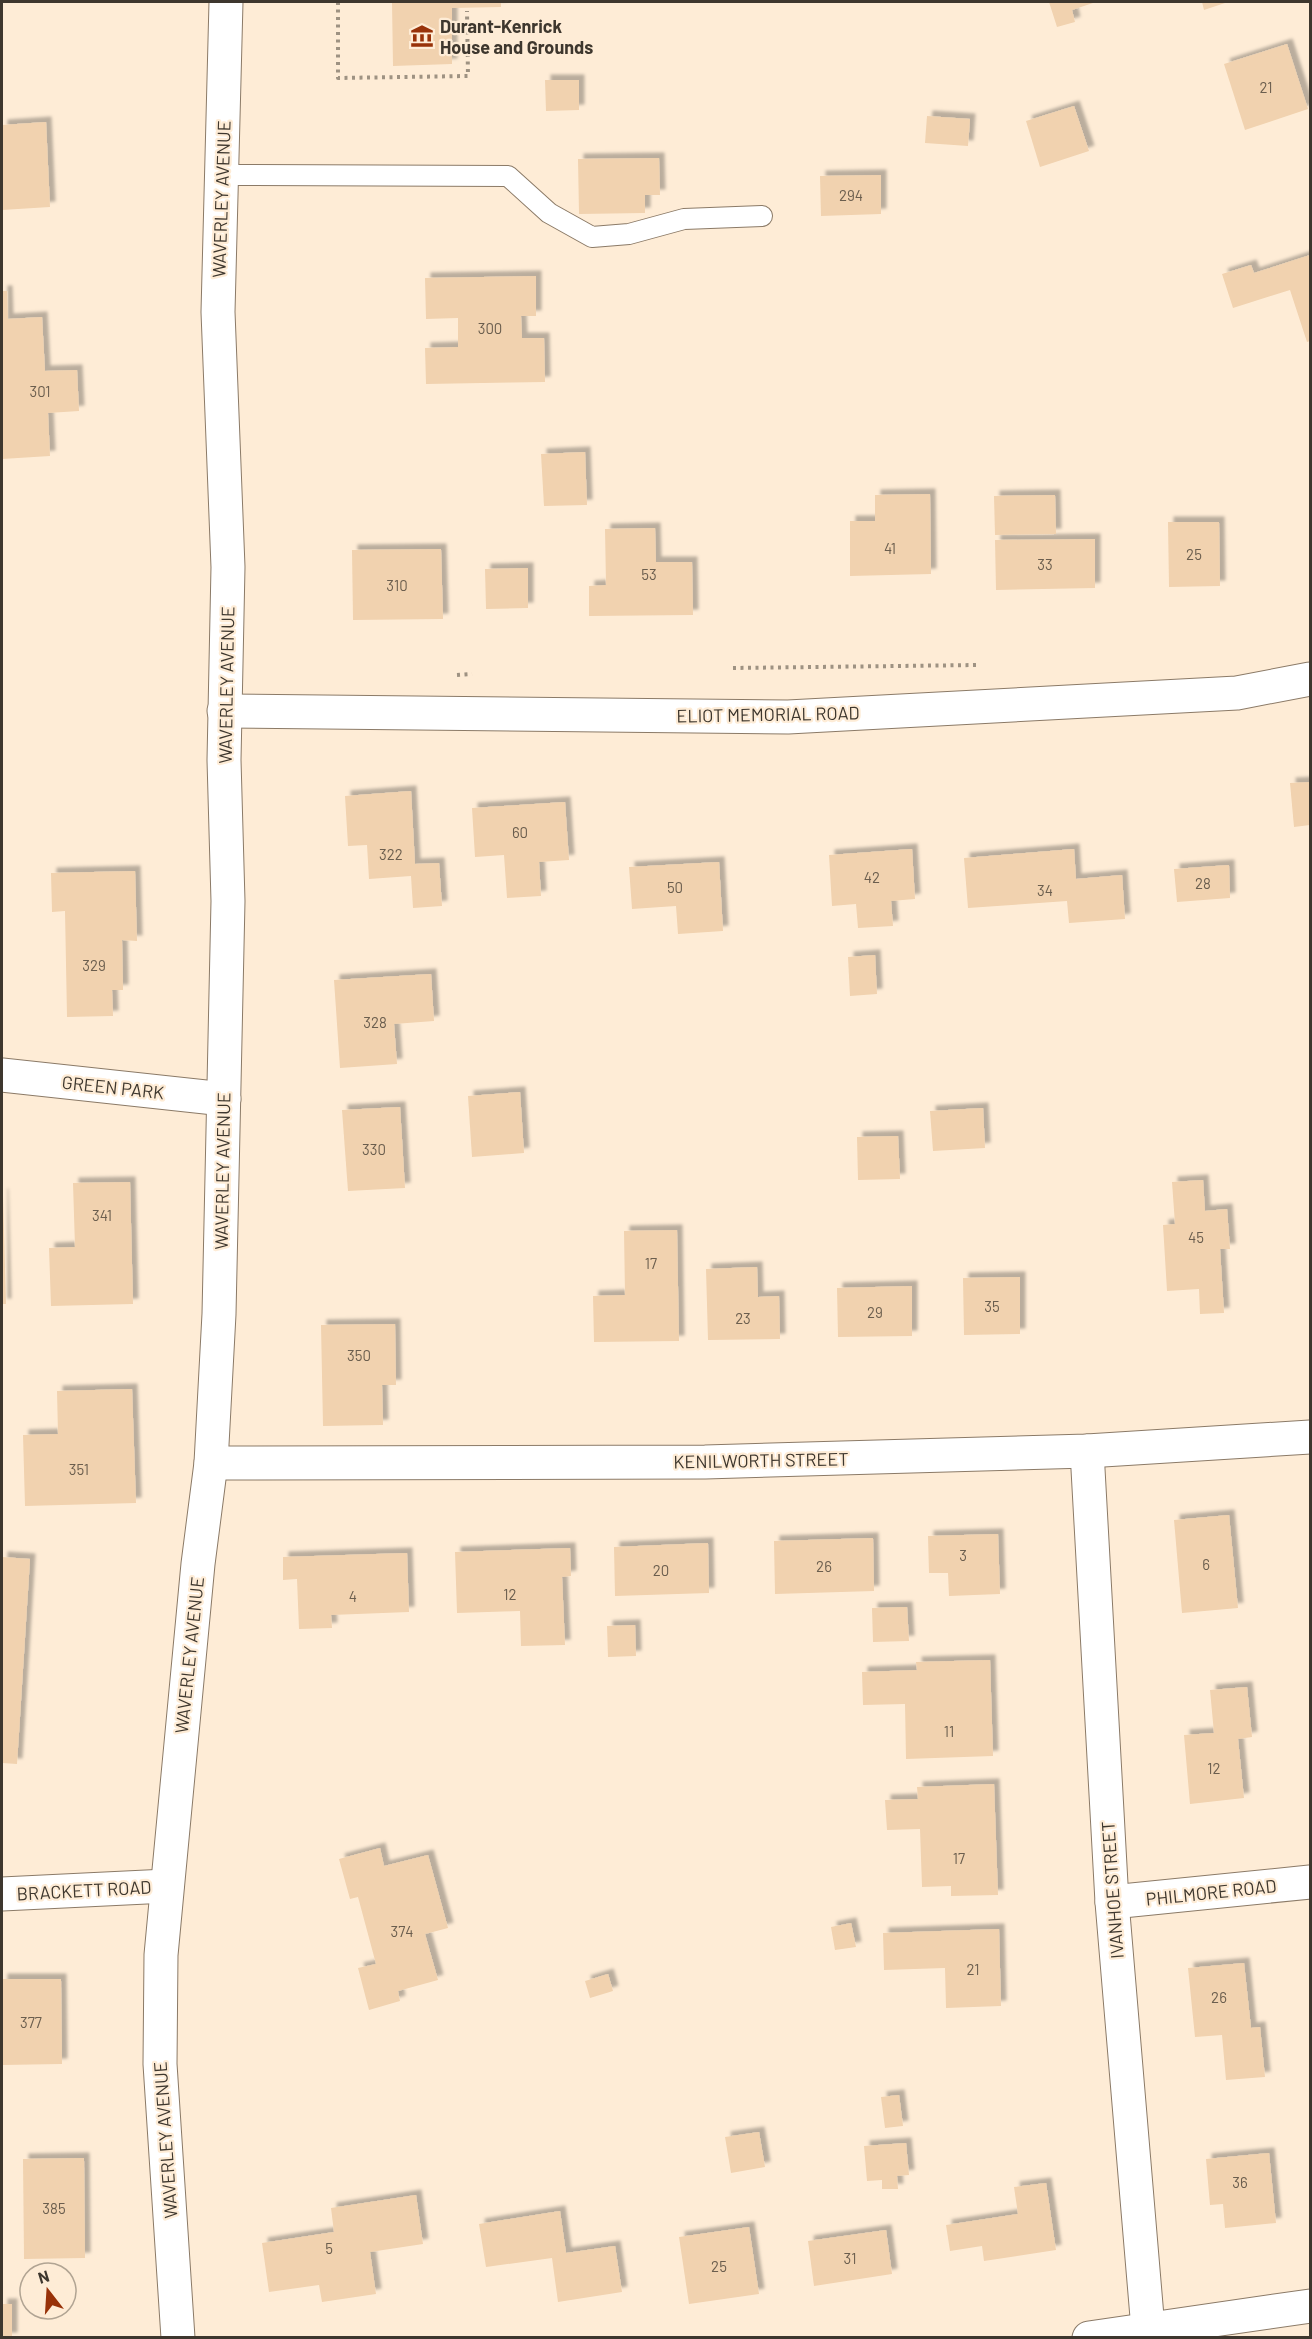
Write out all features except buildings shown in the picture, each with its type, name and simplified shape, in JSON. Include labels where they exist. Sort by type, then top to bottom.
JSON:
[{"type":"street","name":"WAVERLEY AVENUE","points":[[178,2337],[160,2064],[161,1955],[198,1564],[211,1463],[219,1314],[228,901],[224,711],[228,567],[218,312],[226,2]]},
{"type":"street","name":"ELIOT MEMORIAL ROAD","points":[[224,711],[788,717],[1236,693],[1311,679]]},
{"type":"street","name":"GREEN PARK","points":[[2,1075],[224,1099]]},
{"type":"street","name":"KENILWORTH STREET","points":[[211,1463],[705,1462],[1087,1451],[1311,1437]]},
{"type":"street","name":"IVANHOE STREET","points":[[1087,1451],[1112,1902],[1148,2329]]},
{"type":"street","name":"PHILMORE ROAD","points":[[1112,1902],[1311,1882]]},
{"type":"street","name":"BRACKETT ROAD","points":[[2,1894],[167,1886]]},
{"type":"street","points":[[1089,2337],[1311,2306]]},
{"type":"lane","points":[[222,175],[508,176],[549,213],[592,237],[629,234],[684,219],[762,216]]},
{"type":"path","points":[[338,2],[338,78],[468,76],[467,11]]},
{"type":"path","points":[[733,668],[978,665]]},
{"type":"place","name":"Durant-Kenrick House and Grounds","points":[[422,36]]}]
